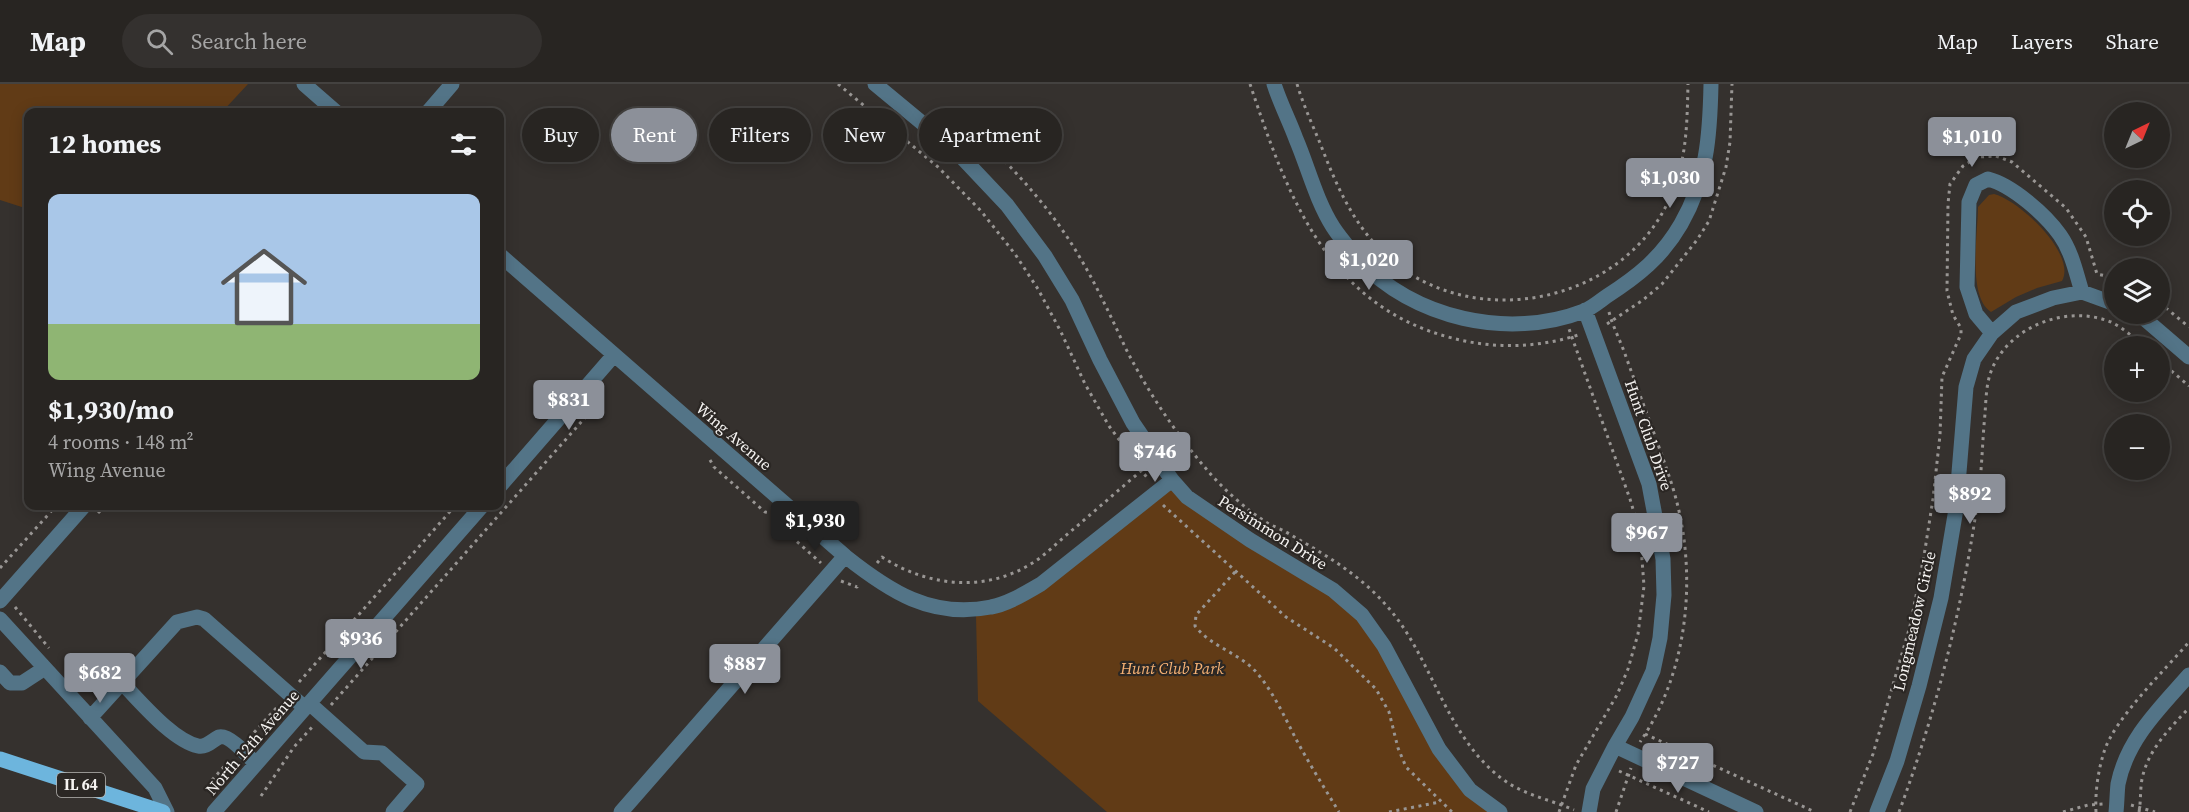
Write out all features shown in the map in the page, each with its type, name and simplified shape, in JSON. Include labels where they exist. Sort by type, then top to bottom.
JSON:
[{"type":"main road","name":"IL 64","points":[[0,759],[165,812]]},
{"type":"street","points":[[304,84],[331,108]]},
{"type":"street","points":[[431,108],[452,84]]},
{"type":"street","name":"Persimmon Drive","points":[[874,84],[956,151],[1007,205],[1045,256],[1072,300],[1133,423],[1172,480],[1187,497],[1250,540],[1333,590],[1362,615],[1384,646],[1439,749],[1470,790],[1500,812]]},
{"type":"street","points":[[1274,84],[1333,227],[1359,260],[1387,285],[1418,303],[1482,322],[1516,325],[1586,310],[1651,264],[1680,225],[1700,181],[1708,151],[1711,84]]},
{"type":"street","points":[[1992,333],[1976,314],[1967,287],[1969,201],[1976,185],[1988,179],[2001,182],[2032,206],[2060,235],[2072,258],[2082,292],[2104,300]]},
{"type":"street","name":"Wing Avenue","points":[[504,259],[845,556],[868,574],[908,598],[933,608],[991,607],[1018,597],[1041,584],[1172,480]]},
{"type":"street","name":"Longmeadow Circle","points":[[1877,812],[1897,761],[1941,598],[1956,509],[1966,387],[1974,359],[1992,333],[2016,312],[2053,298],[2082,292]]},
{"type":"street","name":"Hunt Club Drive","points":[[1582,811],[1653,671],[1660,638],[1664,595],[1663,559],[1649,484],[1586,310]]},
{"type":"street","points":[[2151,324],[2189,357]]},
{"type":"street","points":[[504,481],[614,355]]},
{"type":"street","points":[[0,601],[80,510]]},
{"type":"street","name":"North 12th Avenue","points":[[214,812],[478,510]]},
{"type":"street","points":[[621,812],[845,556]]},
{"type":"street","points":[[90,718],[177,622],[197,617],[204,619],[289,692],[322,715],[364,752],[382,753],[417,784],[393,812]]},
{"type":"street","points":[[0,619],[155,788],[165,812]]},
{"type":"street","points":[[0,672],[10,683],[22,683],[45,668]]},
{"type":"street","points":[[2116,812],[2118,784],[2128,753],[2143,727],[2189,675]]},
{"type":"street","points":[[122,683],[173,733],[200,747],[220,737],[227,737],[256,764]]},
{"type":"street","points":[[1615,746],[1756,812]]},
{"type":"path","points":[[1250,84],[1275,152],[1311,231],[1348,279],[1370,300],[1392,314],[1436,334],[1467,342],[1498,345],[1531,344],[1571,337],[1592,330],[1612,322],[1662,284],[1709,221],[1726,167],[1730,142],[1732,84]]},
{"type":"path","points":[[1296,84],[1345,202],[1363,231],[1376,245],[1402,268],[1432,285],[1468,297],[1510,301],[1536,298],[1585,283],[1622,260],[1651,230],[1669,200],[1683,160],[1687,128],[1688,84]]},
{"type":"path","points":[[1006,162],[1018,174],[1078,254],[1099,290],[1127,351],[1149,390],[1165,416],[1209,473],[1270,524],[1339,563],[1371,589],[1387,606],[1410,638],[1469,745],[1500,778],[1519,790],[1582,811]]},
{"type":"path","points":[[2170,311],[2189,327]]},
{"type":"path","points":[[1559,812],[1576,765],[1622,687],[1633,653],[1642,605],[1643,560],[1640,533],[1630,499],[1565,316]]},
{"type":"path","points":[[1899,812],[1938,697],[1952,644],[1978,503],[1986,391],[1992,369],[2003,352],[2024,331],[2042,321],[2058,317],[2075,316],[2111,322],[2132,336]]},
{"type":"path","points":[[2170,370],[2189,386]]},
{"type":"path","points":[[504,509],[590,412]]},
{"type":"path","points":[[708,453],[714,468],[765,512],[776,514]]},
{"type":"path","points":[[790,527],[792,537],[814,555],[830,573],[848,585],[857,586],[882,556],[896,566],[923,578],[941,582],[977,583],[1001,578],[1036,560],[1156,457]]},
{"type":"path","points":[[0,568],[52,510]]},
{"type":"path","points":[[212,780],[451,510]]},
{"type":"path","points":[[261,796],[294,747],[503,510]]},
{"type":"path","points":[[1235,572],[1196,615],[1195,626],[1209,640],[1240,658],[1257,673],[1276,700],[1306,758],[1339,812]]},
{"type":"path","points":[[2139,812],[2146,765],[2165,734],[2189,708]]},
{"type":"path","points":[[1604,714],[1815,812]]},
{"type":"path","points":[[1617,771],[1709,812]]},
{"type":"path","points":[[1616,812],[1624,786]]},
{"type":"path","points":[[1389,812],[1442,802]]},
{"type":"green space","points":[[0,84],[248,84],[226,108],[24,108],[24,208],[0,200]]},
{"type":"green space","points":[[1994,194],[2017,206],[2043,230],[2054,243],[2064,270],[2062,281],[2016,297],[1991,312],[1979,293],[1975,264],[1978,207],[1989,195]]},
{"type":"green space","name":"Hunt Club Park","points":[[1169,489],[1324,591],[1360,620],[1445,768],[1494,812],[1107,812],[978,701],[976,616],[1011,608]]}]
